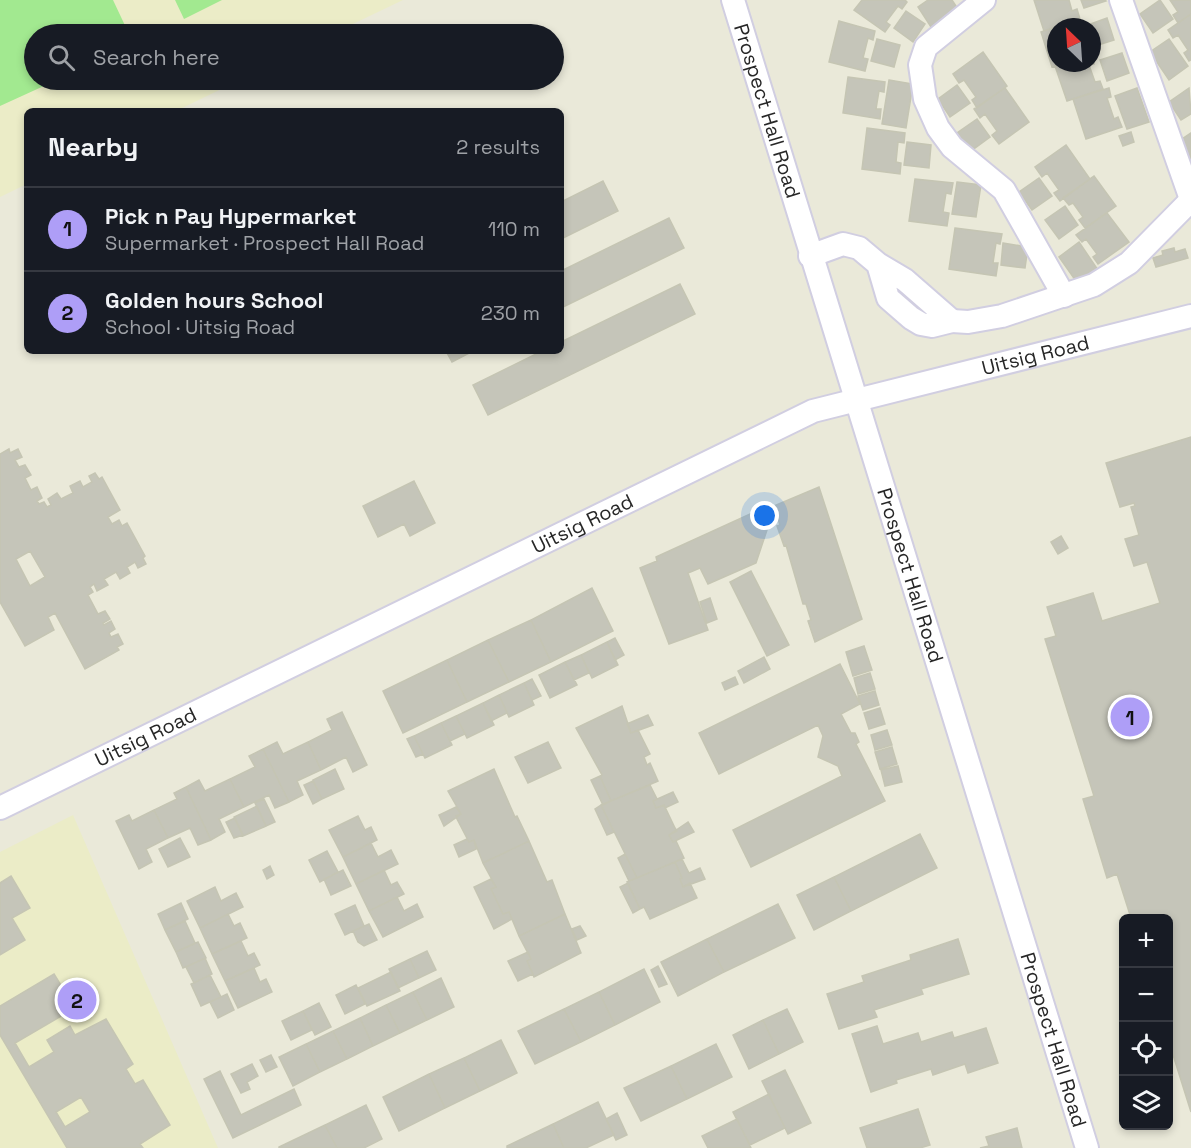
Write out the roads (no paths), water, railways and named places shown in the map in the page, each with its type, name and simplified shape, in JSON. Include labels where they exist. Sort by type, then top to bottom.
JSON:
[{"type":"street","name":"Prospect Hall Road","points":[[733,0],[810,256],[1087,1148]]},
{"type":"street","points":[[984,0],[926,47],[920,65],[925,99],[938,128],[952,147],[989,175],[1010,199],[1064,296]]},
{"type":"street","points":[[810,256],[843,244],[859,248],[878,264],[905,280],[952,321],[968,322],[1002,316],[1064,296],[1094,285],[1129,263],[1191,199],[1121,0]]},
{"type":"street","name":"Uitsig Road","points":[[0,808],[813,411],[1191,316]]},
{"type":"place","name":"Pick n Pay Hypermarket","points":[[1130,717]]},
{"type":"place","name":"Golden hours School","points":[[77,1000]]}]
